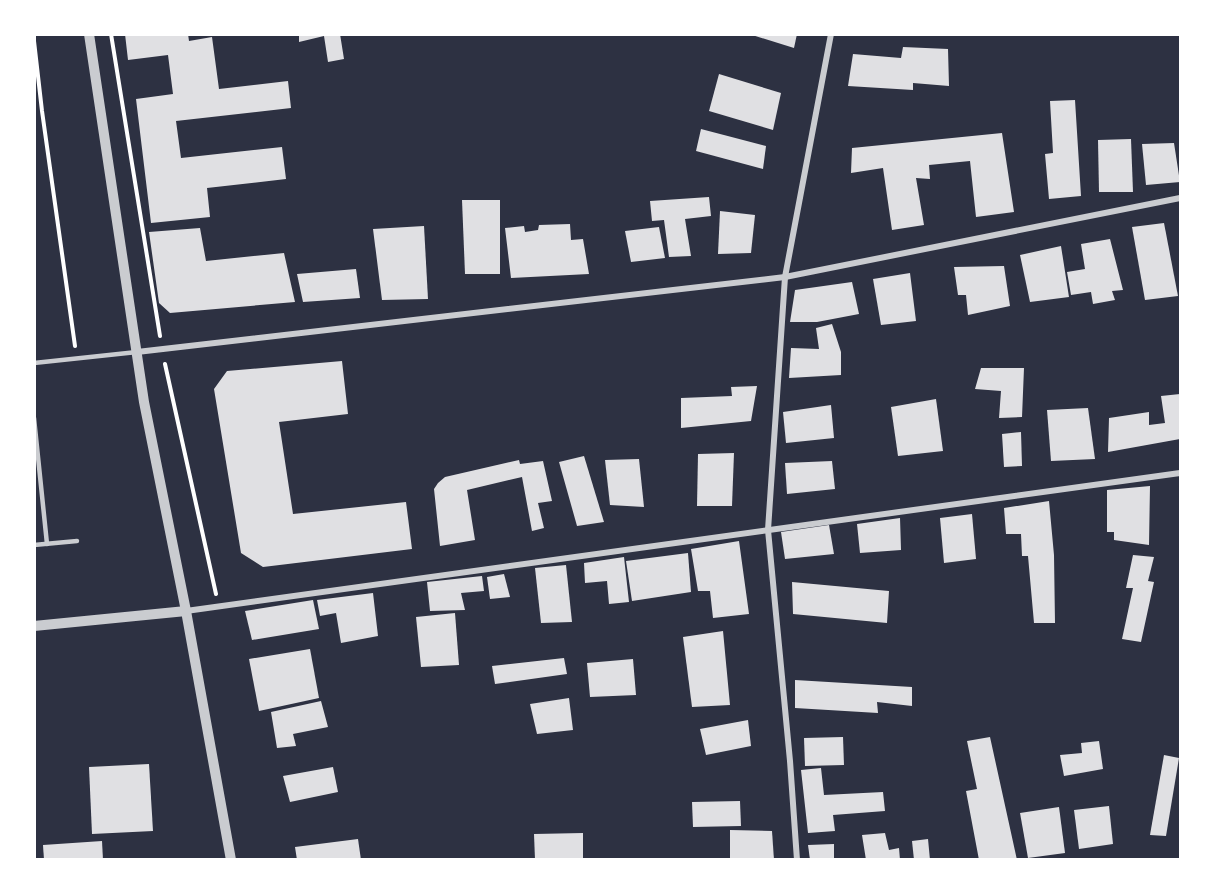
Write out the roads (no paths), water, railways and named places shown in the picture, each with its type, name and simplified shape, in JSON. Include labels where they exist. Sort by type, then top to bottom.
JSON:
[{"type":"street","points":[[89,34],[144,402],[186,611],[231,860]]},
{"type":"street","points":[[797,860],[768,530],[785,277],[831,34]]},
{"type":"street","points":[[136,352],[785,277],[1180,198]]},
{"type":"street","points":[[34,626],[186,611],[1180,473]]},
{"type":"lane","points":[[34,363],[136,352]]},
{"type":"lane","points":[[34,418],[47,544]]},
{"type":"lane","points":[[34,545],[77,541]]}]
